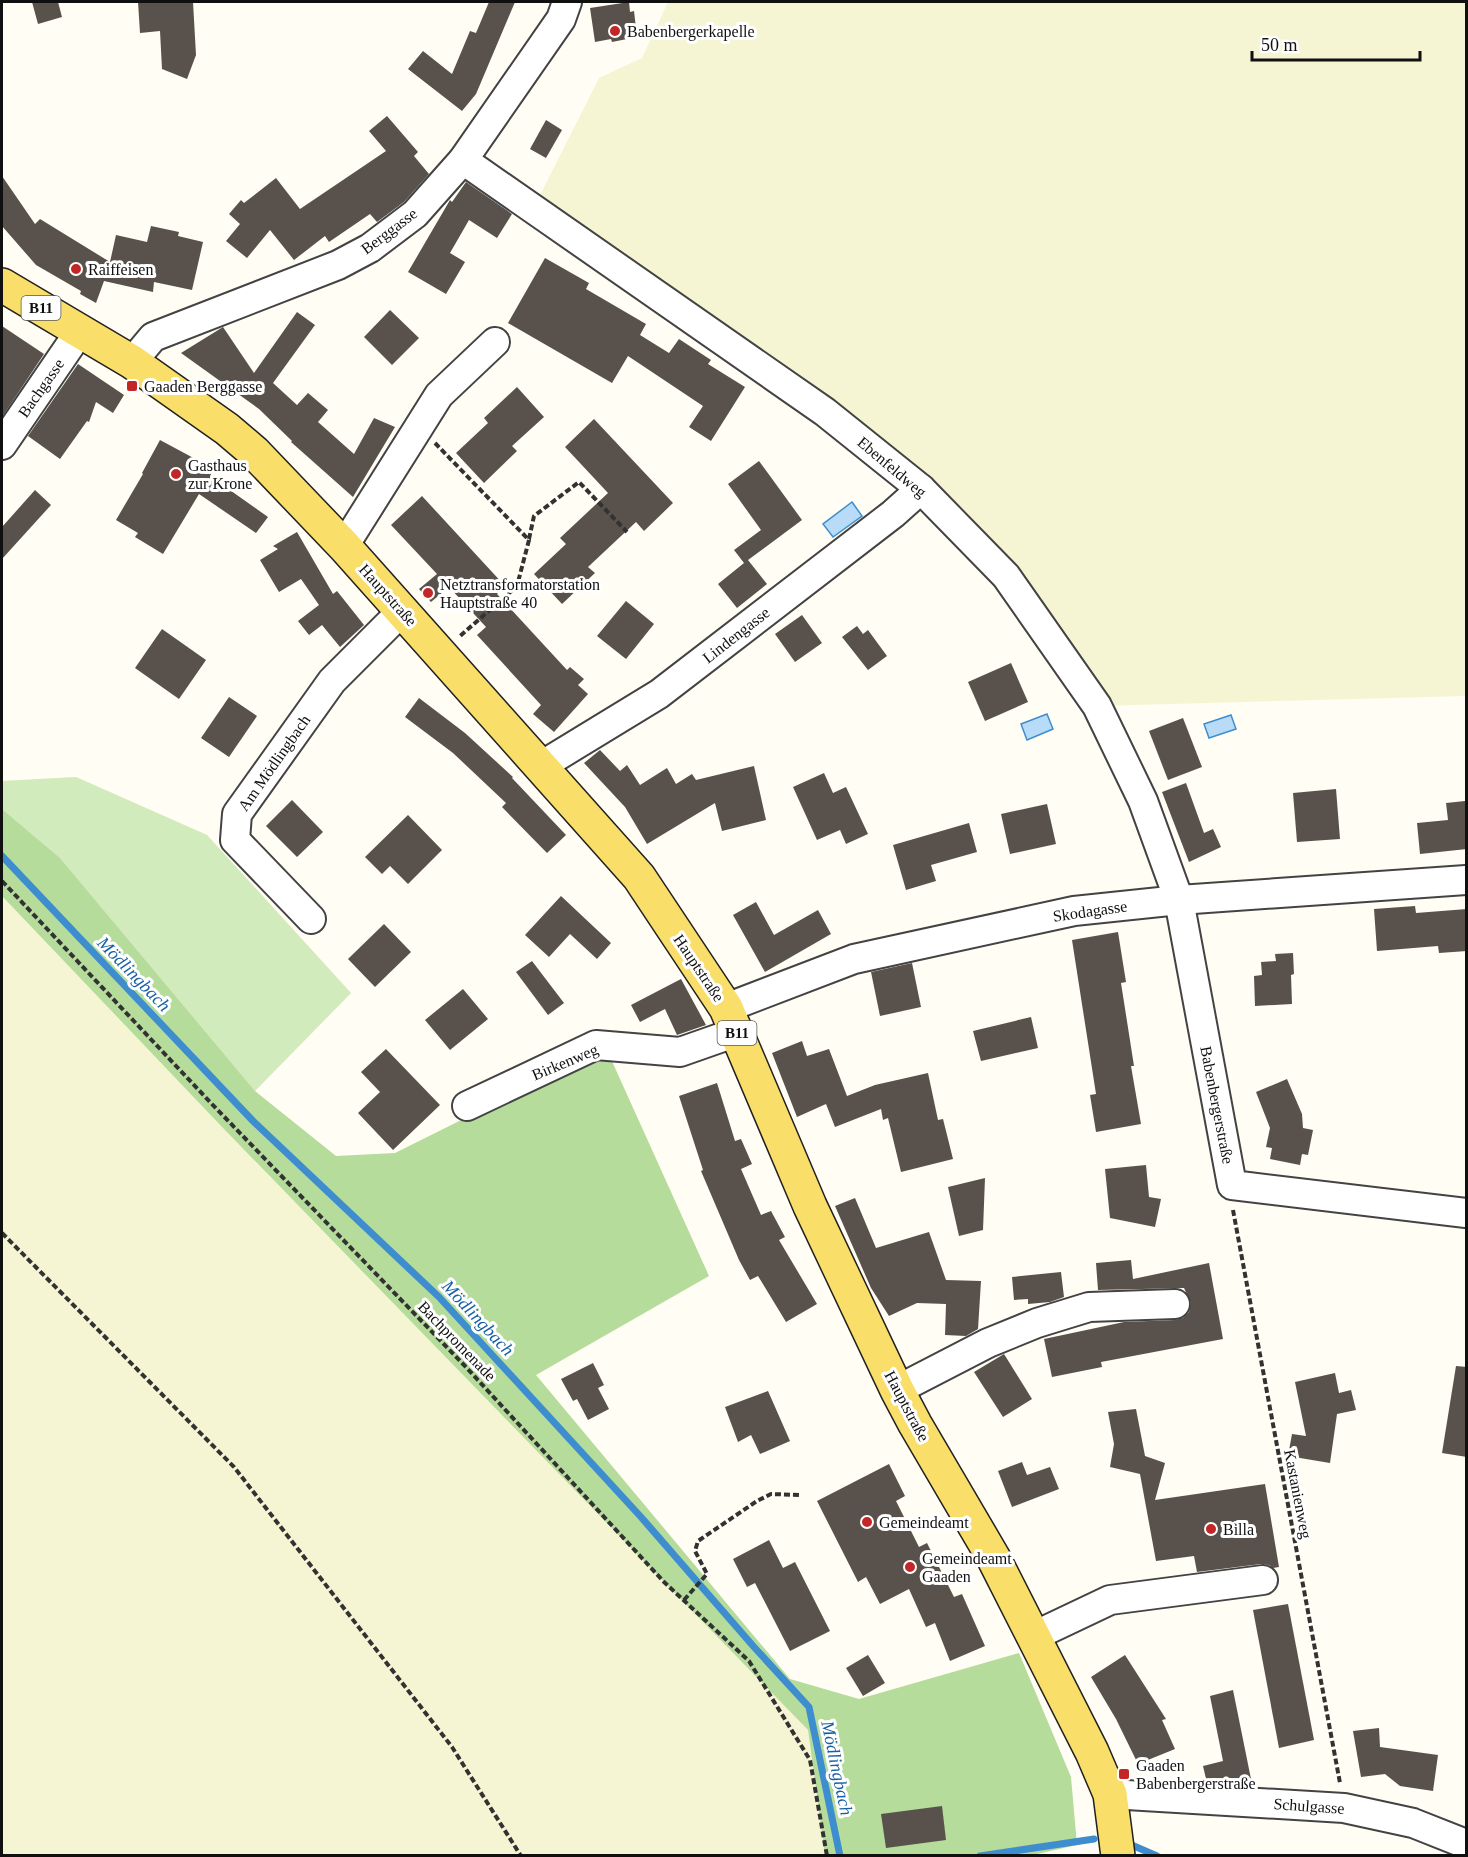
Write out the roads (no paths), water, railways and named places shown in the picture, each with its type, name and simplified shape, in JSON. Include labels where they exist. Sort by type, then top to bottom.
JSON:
[{"type":"main road","name":"Hauptstraße","points":[[2,285],[132,362],[227,429],[254,453],[345,546],[639,877],[731,1020],[810,1206],[897,1390],[993,1557],[1032,1637],[1089,1744],[1110,1794],[1118,1856]]},
{"type":"street","name":"Berggasse","points":[[132,362],[153,337],[338,265],[370,248],[415,214],[463,160],[561,19],[567,2]]},
{"type":"street","name":"Ebenfeldweg","points":[[463,160],[825,412],[921,489],[1006,576],[1097,706],[1143,801],[1179,900]]},
{"type":"street","name":"Bachgasse","points":[[2,445],[80,332]]},
{"type":"street","points":[[345,546],[439,395],[495,342]]},
{"type":"street","name":"Lindengasse","points":[[541,766],[659,694],[893,514],[921,489]]},
{"type":"street","name":"Am Mödlingbach","points":[[311,919],[235,840],[237,814],[332,681],[402,611]]},
{"type":"street","name":"Skodagasse","points":[[731,1020],[854,959],[1074,910],[1179,900],[1467,880]]},
{"type":"street","name":"Babenbergerstraße","points":[[1179,900],[1232,1185],[1467,1213]]},
{"type":"street","name":"Birkenweg","points":[[467,1106],[596,1045],[680,1052],[731,1020]]},
{"type":"street","points":[[897,1390],[988,1343],[1089,1307],[1175,1304]]},
{"type":"street","points":[[1032,1637],[1110,1600],[1263,1580]]},
{"type":"street","name":"Schulgasse","points":[[1110,1794],[1344,1808],[1413,1823],[1467,1844]]},
{"type":"water","points":[[852,502],[862,516],[833,537],[823,524]]},
{"type":"water","points":[[1047,714],[1053,729],[1027,740],[1021,724]]},
{"type":"water","points":[[1231,715],[1236,729],[1209,738],[1204,724]]},
{"type":"waterway","name":"Mödlingbach","points":[[2,856],[253,1121],[439,1297],[641,1517],[809,1707],[840,1856]]},
{"type":"waterway","points":[[980,1856],[1094,1839]]},
{"type":"waterway","points":[[1134,1846],[1157,1856]]},
{"type":"place","name":"Babenbergerkapelle","points":[[615,31]]},
{"type":"place","name":"Raiffeisen","points":[[76,269]]},
{"type":"place","name":"Gaaden Berggasse","points":[[132,386]]},
{"type":"place","name":"Gasthaus zur Krone","points":[[176,474]]},
{"type":"place","name":"Netztransformatorstation Hauptstraße 40","points":[[428,593]]},
{"type":"place","name":"Gemeindeamt","points":[[867,1522]]},
{"type":"place","name":"Billa","points":[[1211,1529]]},
{"type":"place","name":"Gemeindeamt Gaaden","points":[[910,1567]]},
{"type":"place","name":"Gaaden Babenbergerstraße","points":[[1124,1774]]}]
